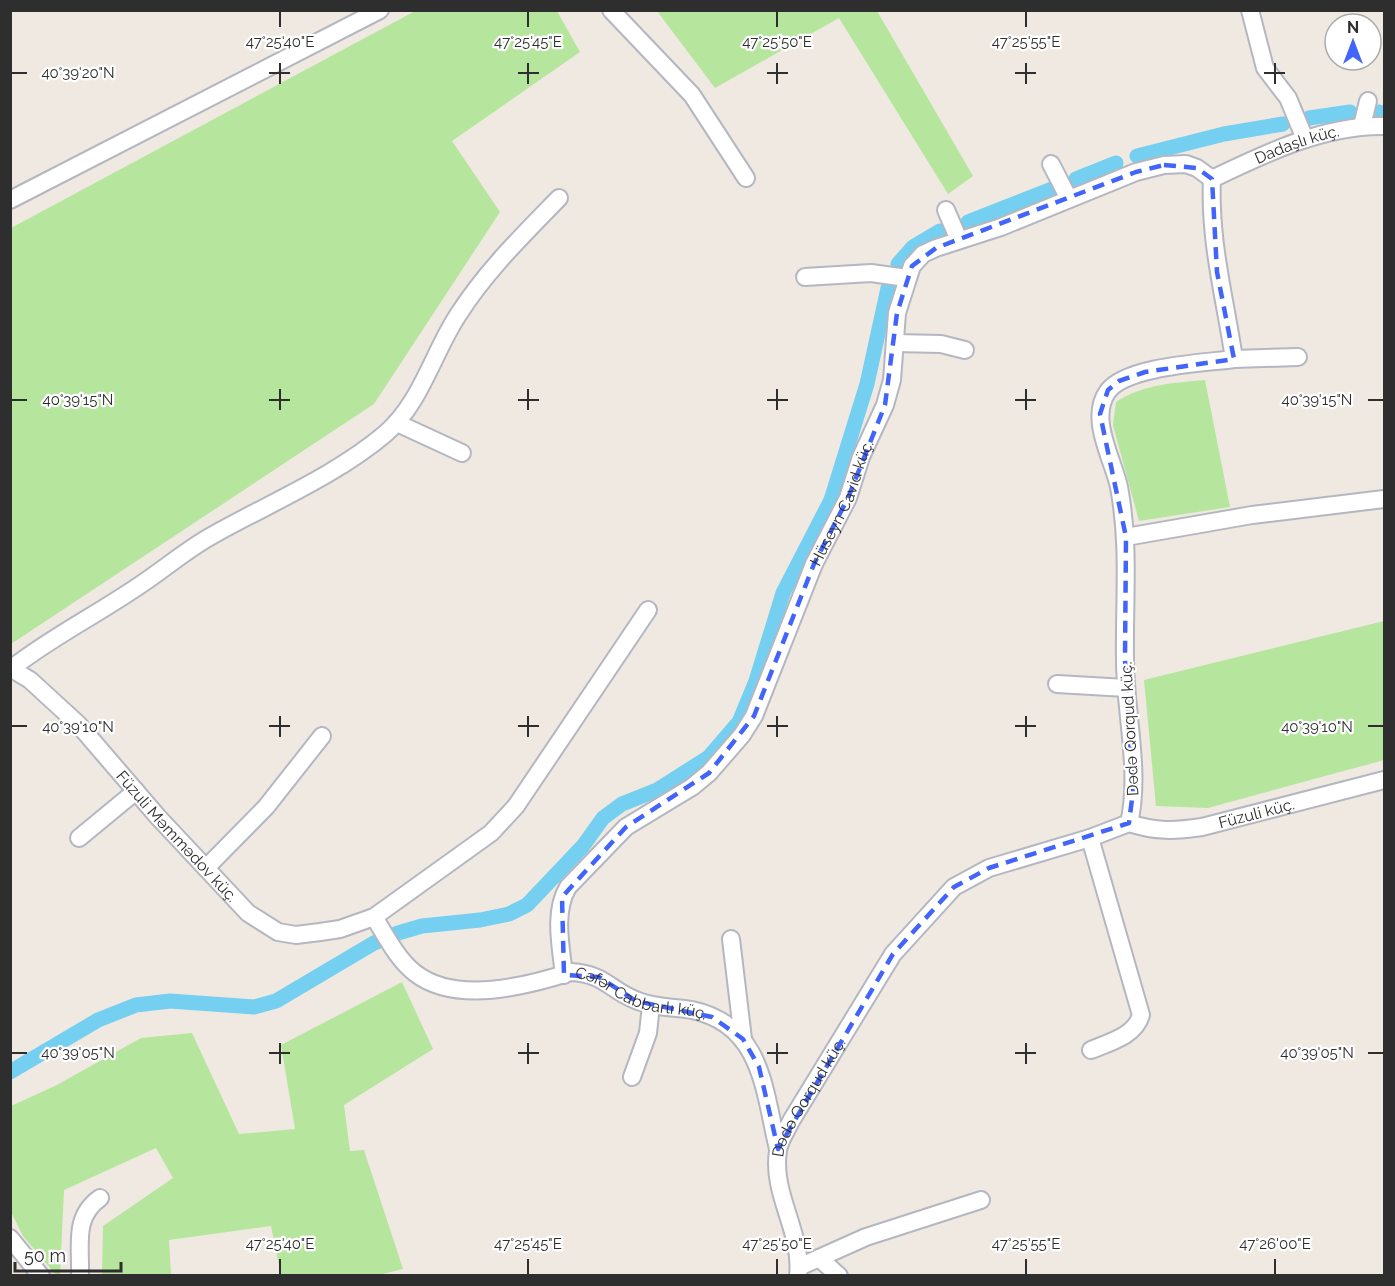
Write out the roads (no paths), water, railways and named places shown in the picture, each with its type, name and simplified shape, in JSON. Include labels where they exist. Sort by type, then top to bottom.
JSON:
[{"type":"street","points":[[10,200],[380,10]]},
{"type":"street","points":[[611,10],[692,95],[746,178]]},
{"type":"street","points":[[1250,10],[1265,68],[1288,98],[1305,139]]},
{"type":"street","points":[[1362,126],[1368,101]]},
{"type":"street","name":"Dadaşlı küç.","points":[[1212,178],[1305,139],[1362,126],[1384,126]]},
{"type":"street","points":[[1051,164],[1069,199]]},
{"type":"street","name":"Hüseyn Cavid küç.","points":[[564,975],[559,919],[562,897],[568,887],[626,827],[692,787],[709,773],[742,735],[754,716],[814,564],[848,498],[861,457],[885,405],[892,380],[897,313],[912,266],[923,254],[1136,172],[1164,165],[1186,164],[1212,178]]},
{"type":"street","points":[[1212,178],[1212,227],[1217,272],[1234,359],[1298,357]]},
{"type":"street","points":[[11,668],[37,648],[153,576],[187,550],[349,460],[397,423],[411,403],[458,316],[489,271],[559,198]]},
{"type":"street","points":[[946,210],[959,240]]},
{"type":"street","points":[[805,277],[871,273],[907,278]]},
{"type":"street","points":[[895,343],[941,344],[965,350]]},
{"type":"street","name":"Dədə Qorqud küç.","points":[[799,1271],[794,1230],[781,1191],[778,1149],[791,1121],[892,954],[929,911],[954,887],[989,868],[1129,824],[1133,791],[1126,688],[1126,537],[1116,474],[1102,431],[1100,414],[1102,403],[1108,390],[1119,381],[1144,372],[1234,359]]},
{"type":"street","points":[[397,423],[462,453]]},
{"type":"street","points":[[1126,537],[1252,515],[1384,499]]},
{"type":"street","name":"Füzuli Məmmədov küç.","points":[[11,668],[30,680],[78,723],[136,791],[248,913],[278,932],[296,935],[340,929],[374,917],[462,855],[504,820],[516,806],[648,610]]},
{"type":"street","points":[[1057,684],[1126,688]]},
{"type":"street","points":[[206,868],[266,807],[322,736]]},
{"type":"street","name":"Füzuli küç.","points":[[1129,824],[1153,831],[1172,832],[1384,780]]},
{"type":"street","points":[[79,838],[136,791]]},
{"type":"street","points":[[1090,838],[1141,1015],[1138,1025],[1127,1034],[1091,1050]]},
{"type":"street","name":"Cəfər Cabbarlı küç.","points":[[374,917],[395,950],[415,973],[456,989],[502,989],[583,973],[599,977],[636,1001],[693,1010],[729,1026],[752,1051],[759,1067],[778,1149]]},
{"type":"street","points":[[731,939],[743,1039]]},
{"type":"street","points":[[632,1077],[648,1033],[651,1005]]},
{"type":"street","points":[[80,1275],[81,1217],[90,1205],[100,1198]]},
{"type":"street","points":[[799,1271],[819,1258],[917,1218],[981,1200]]},
{"type":"street","points":[[10,1238],[41,1275]]},
{"type":"street","points":[[819,1258],[839,1275]]},
{"type":"waterway","points":[[1309,118],[1350,112]]},
{"type":"waterway","points":[[1379,112],[1384,113]]},
{"type":"waterway","points":[[1137,156],[1224,134],[1283,124]]},
{"type":"waterway","points":[[1076,179],[1116,163]]},
{"type":"waterway","points":[[968,222],[1052,189]]},
{"type":"waterway","points":[[898,264],[913,247],[940,231]]},
{"type":"waterway","points":[[10,1072],[98,1020],[136,1005],[170,1001],[254,1007],[276,1001],[374,943],[398,933],[422,926],[480,920],[509,914],[527,905],[583,846],[603,818],[622,804],[657,790],[709,757],[739,722],[756,681],[783,593],[831,500],[867,384],[888,288]]}]
